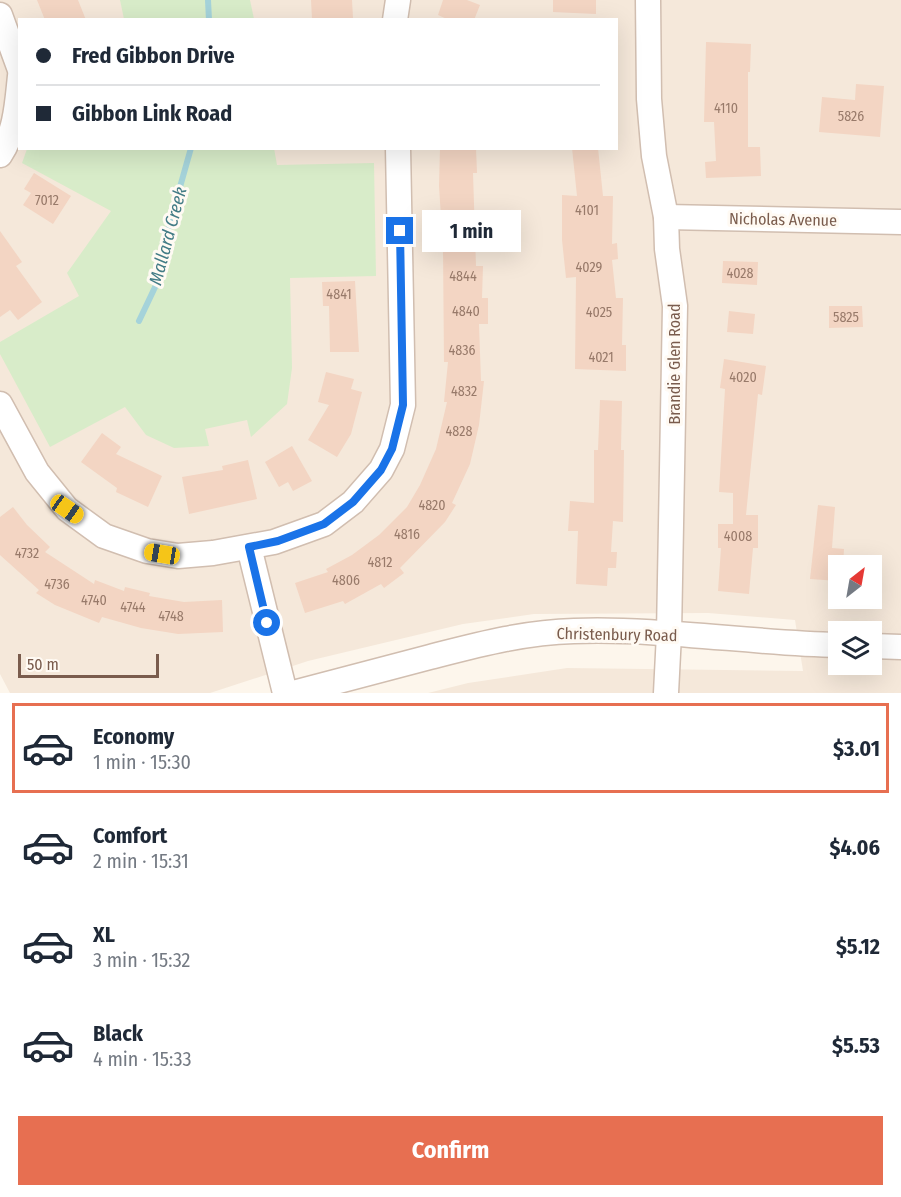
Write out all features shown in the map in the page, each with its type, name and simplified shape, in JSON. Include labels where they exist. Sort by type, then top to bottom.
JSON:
[{"type":"street","points":[[395,18],[398,0]]},
{"type":"street","name":"Brandie Glen Road","points":[[648,0],[649,99],[654,156],[666,217],[675,306],[666,693]]},
{"type":"street","points":[[0,15],[18,64]]},
{"type":"street","points":[[0,155],[16,117],[18,96]]},
{"type":"street","points":[[0,404],[37,472],[67,509],[104,536],[147,551],[178,556],[278,541],[324,524],[353,502],[381,470],[392,449],[403,405],[398,150]]},
{"type":"street","name":"Nicholas Avenue","points":[[666,217],[901,222]]},
{"type":"street","points":[[249,547],[285,693]]},
{"type":"street","name":"Christenbury Road","points":[[293,693],[479,645],[535,634],[573,631],[669,634],[828,645]]},
{"type":"street","points":[[882,646],[901,647]]},
{"type":"shaded area","points":[[0,0],[901,0],[901,693],[428,693],[468,683],[567,668],[803,671],[795,620],[708,613],[534,614],[463,624],[308,661],[210,693],[10,693],[0,674]]},
{"type":"green space","points":[[120,0],[250,0],[254,18],[124,18]]},
{"type":"green space","points":[[27,150],[274,150],[277,165],[374,163],[376,276],[290,278],[292,368],[287,404],[251,437],[247,420],[205,429],[209,446],[174,448],[146,435],[125,407],[50,447],[0,354],[0,342],[79,296],[67,273],[111,211],[22,163]]},
{"type":"building","points":[[37,0],[78,0],[85,18],[44,18]]},
{"type":"building","points":[[311,0],[352,0],[353,18],[312,18]]},
{"type":"building","points":[[443,0],[467,0],[480,5],[475,18],[445,18],[438,15]]},
{"type":"building","points":[[553,0],[596,0],[596,14],[553,12]]},
{"type":"building","points":[[706,42],[751,44],[750,72],[748,72],[748,147],[760,147],[761,176],[706,178],[705,162],[716,161],[714,122],[704,122]]},
{"type":"building","points":[[856,84],[884,86],[880,137],[819,132],[822,97],[855,100]]},
{"type":"building","points":[[440,150],[476,150],[477,173],[473,173],[476,266],[483,266],[482,298],[488,298],[488,324],[479,324],[481,381],[484,381],[479,425],[470,464],[452,503],[456,505],[445,522],[400,568],[404,573],[384,588],[381,584],[345,604],[343,601],[305,613],[295,583],[328,572],[326,569],[352,555],[379,535],[407,507],[436,449],[447,402],[444,402],[448,362],[444,362],[443,248],[439,186]]},
{"type":"building","points":[[572,150],[598,150],[603,196],[613,196],[612,244],[617,243],[618,259],[612,260],[616,298],[623,298],[622,345],[626,345],[626,371],[575,369],[576,277],[566,278],[562,240],[562,195],[577,196]]},
{"type":"building","points":[[34,173],[71,196],[53,224],[23,205],[31,193],[24,189]]},
{"type":"building","points":[[0,231],[22,262],[16,266],[42,302],[18,320],[10,310],[0,317]]},
{"type":"building","points":[[723,261],[758,262],[757,285],[722,283]]},
{"type":"building","points":[[355,281],[359,352],[330,352],[329,306],[323,306],[322,282]]},
{"type":"building","points":[[829,306],[862,306],[863,327],[829,328]]},
{"type":"building","points":[[729,311],[755,314],[753,334],[727,332]]},
{"type":"building","points":[[724,359],[766,366],[762,395],[758,394],[746,515],[758,515],[758,548],[753,548],[749,594],[718,591],[721,548],[718,548],[718,524],[733,524],[733,493],[719,492],[725,389],[720,388]]},
{"type":"building","points":[[326,372],[354,379],[351,389],[362,392],[351,434],[337,457],[308,440],[329,405],[318,402]]},
{"type":"building","points":[[600,400],[622,401],[621,450],[624,450],[623,522],[613,521],[611,552],[617,552],[616,568],[608,568],[607,586],[576,584],[578,531],[568,531],[570,501],[594,503],[594,450],[598,450]]},
{"type":"building","points":[[102,433],[121,447],[116,454],[162,476],[148,507],[116,492],[117,488],[81,462]]},
{"type":"building","points":[[292,446],[312,481],[293,491],[288,482],[279,487],[265,462]]},
{"type":"building","points":[[248,460],[257,499],[189,514],[182,477],[223,470],[222,466]]},
{"type":"building","points":[[818,505],[835,507],[832,548],[844,549],[844,555],[828,555],[828,580],[810,579]]},
{"type":"building","points":[[13,507],[27,525],[50,547],[45,552],[94,584],[95,580],[124,591],[125,587],[150,593],[149,596],[184,602],[222,600],[223,632],[178,634],[141,628],[102,617],[99,623],[55,605],[36,593],[39,590],[0,555],[0,517]]},
{"type":"waterway","name":"Mallard Creek","points":[[208,0],[209,18]]},
{"type":"waterway","name":"Mallard Creek","points":[[139,321],[157,283],[169,226],[190,150]]},
{"type":"route","points":[[267,623],[249,547],[278,541],[324,524],[353,502],[381,470],[392,449],[403,405],[400,231]]}]
